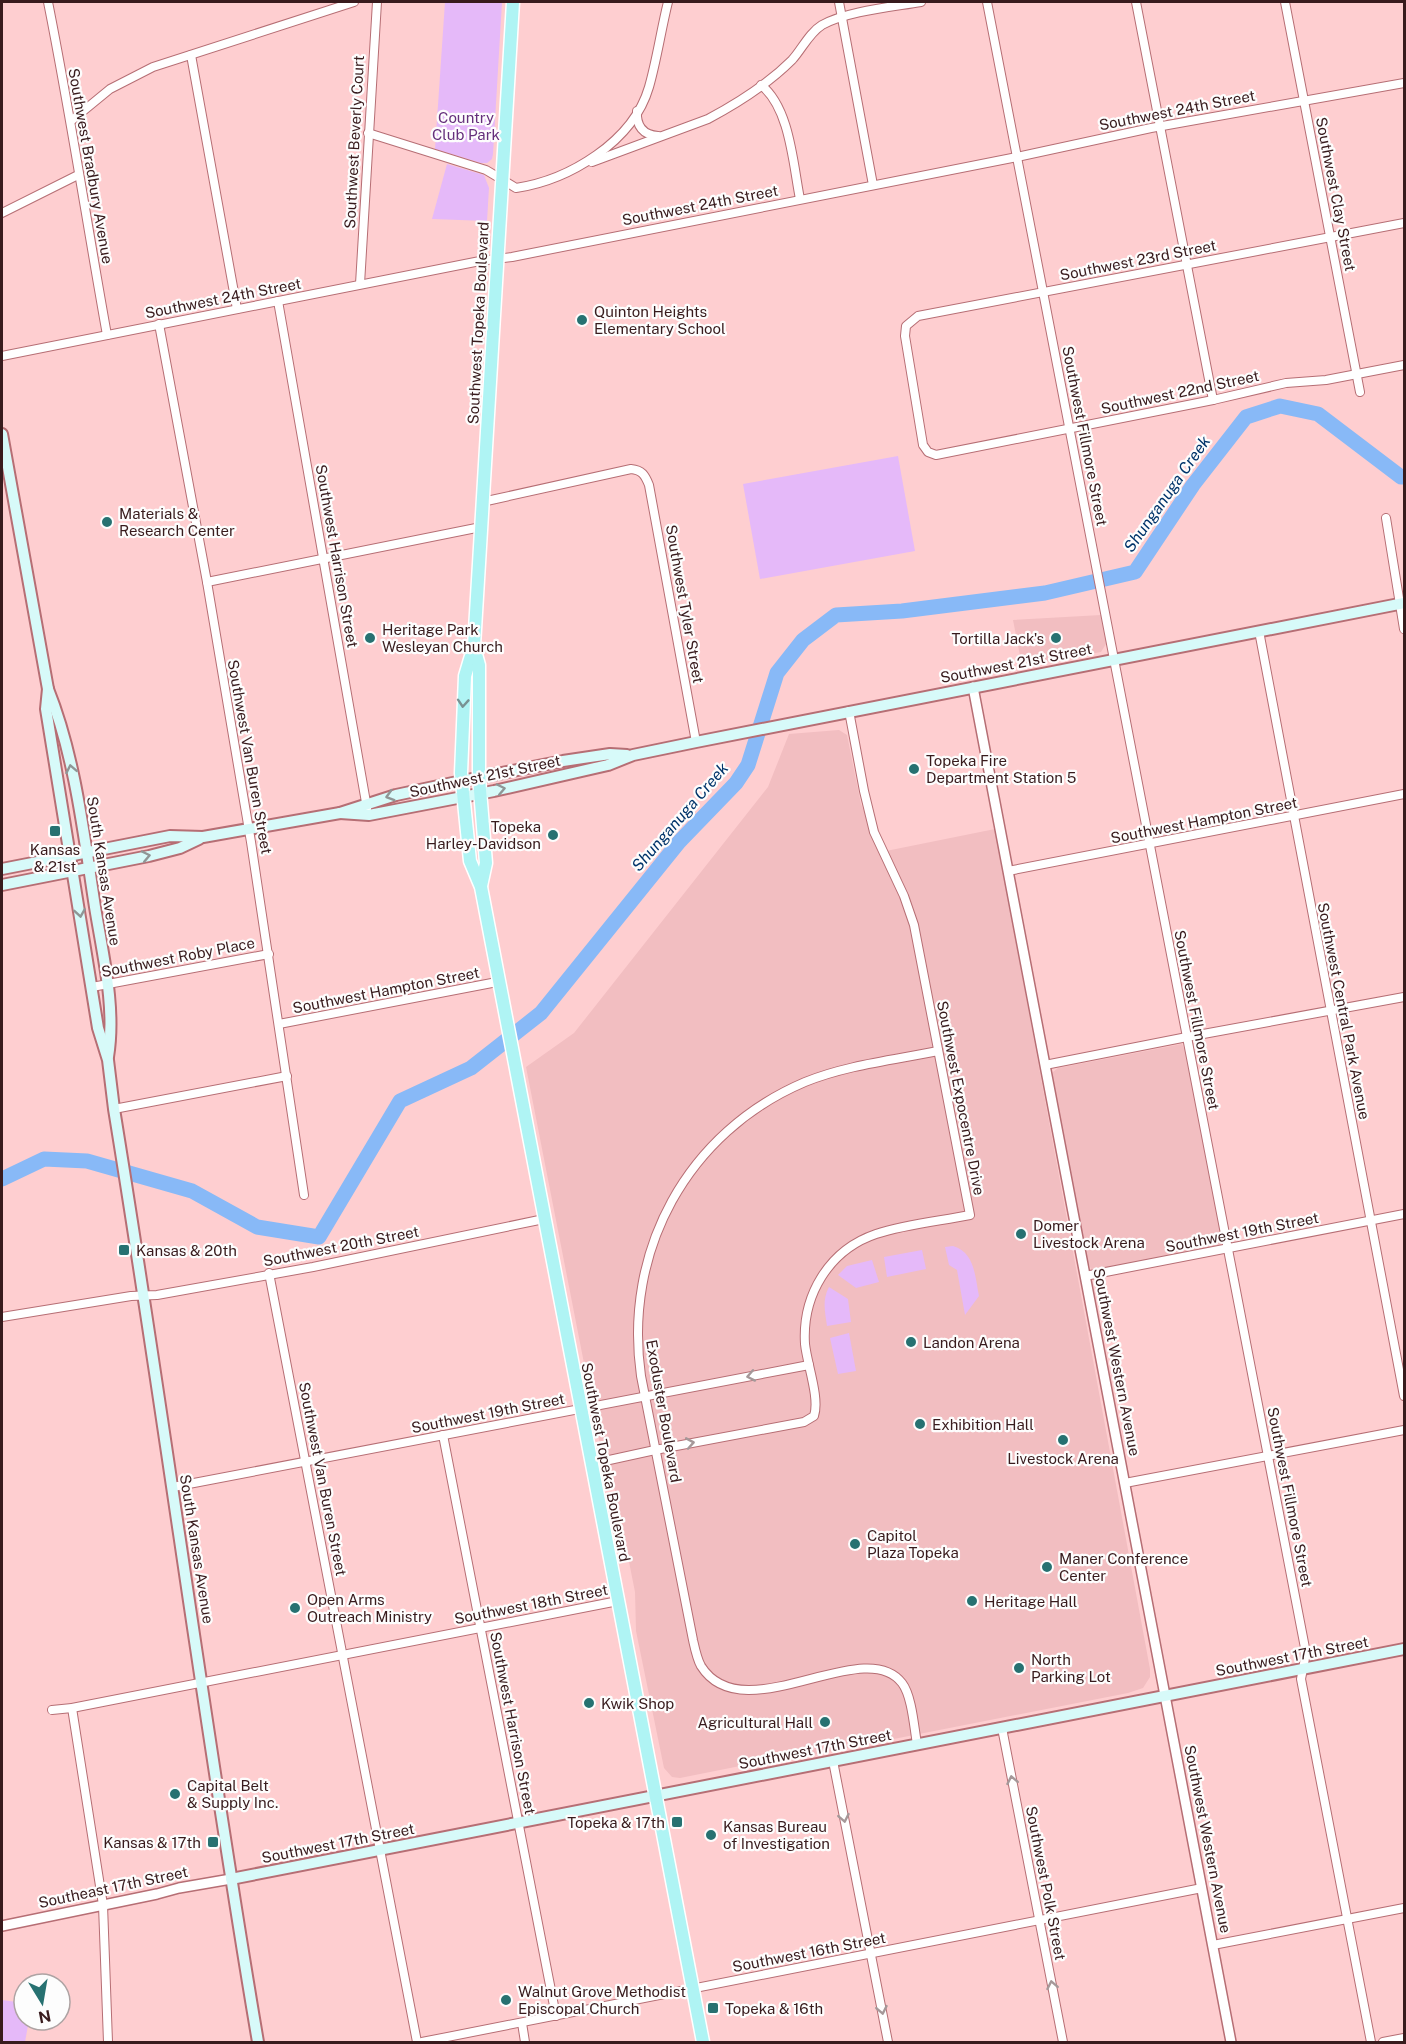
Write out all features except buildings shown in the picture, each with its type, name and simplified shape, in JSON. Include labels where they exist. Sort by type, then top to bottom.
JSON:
[{"type":"main road","name":"Southwest Topeka Boulevard","points":[[513,2],[474,646],[465,676],[461,731],[462,781],[470,861],[481,887],[497,982],[703,2043]]},
{"type":"main road","name":"South Kansas Avenue","points":[[2,434],[48,689],[60,719],[71,766],[89,868],[107,984],[112,1036],[108,1060]]},
{"type":"main road","name":"Southwest 21st Street","points":[[340,813],[369,815],[480,794],[608,765],[633,755],[696,742],[1402,604]]},
{"type":"main road","name":"Southwest Topeka Boulevard","points":[[474,646],[479,665],[479,778],[486,863],[481,887]]},
{"type":"main road","name":"South Kansas Avenue","points":[[48,689],[46,709],[98,1028],[108,1060],[231,1879],[258,2043]]},
{"type":"main road","name":"Southwest 21st Street","points":[[2,869],[170,836],[203,837],[340,813],[396,795],[610,754],[633,755]]},
{"type":"main road","name":"Southwest 21st Street","points":[[2,885],[180,848],[203,837]]},
{"type":"main road","name":"Southwest 17th Street","points":[[231,1879],[1404,1649]]},
{"type":"street","name":"Southwest Bradbury Avenue","points":[[48,2],[71,121],[78,175],[107,335]]},
{"type":"street","points":[[71,121],[96,99],[131,77],[354,2]]},
{"type":"street","name":"Southwest Beverly Court","points":[[360,284],[377,2]]},
{"type":"street","points":[[582,165],[609,145],[637,111],[649,88],[668,2]]},
{"type":"street","points":[[839,2],[873,185]]},
{"type":"street","points":[[368,133],[486,170],[516,188],[528,186],[708,119],[726,110],[792,60],[816,29],[842,17],[921,2]]},
{"type":"street","name":"Southwest Fillmore Street","points":[[987,2],[1306,1653],[1301,1679],[1371,2043]]},
{"type":"street","points":[[1136,2],[1213,400]]},
{"type":"street","name":"Southwest Clay Street","points":[[1285,2],[1360,392]]},
{"type":"street","points":[[191,55],[237,309]]},
{"type":"street","name":"Southwest 24th Street","points":[[2,356],[1160,127],[1404,83]]},
{"type":"street","points":[[761,85],[770,92],[781,111],[800,199]]},
{"type":"street","points":[[637,111],[637,123],[643,131],[663,136]]},
{"type":"street","points":[[2,213],[78,175]]},
{"type":"street","name":"Southwest 23rd Street","points":[[928,452],[923,445],[905,329],[909,322],[918,316],[1404,223]]},
{"type":"street","name":"Southwest Harrison Street","points":[[278,301],[369,815]]},
{"type":"street","name":"Southwest Van Buren Street","points":[[159,324],[207,582],[249,829],[304,1196]]},
{"type":"street","name":"Southwest 22nd Street","points":[[928,452],[936,455],[1213,400],[1286,383],[1326,380],[1404,365]]},
{"type":"street","name":"Southwest Tyler Street","points":[[482,502],[631,469],[644,473],[650,485],[696,742]]},
{"type":"street","points":[[1386,518],[1402,604],[1404,629]]},
{"type":"street","points":[[207,582],[481,527]]},
{"type":"street","name":"Southwest Central Park Avenue","points":[[1259,631],[1404,1396]]},
{"type":"street","name":"Southwest Western Avenue","points":[[973,687],[1231,2043]]},
{"type":"street","name":"Southwest Expocentre Drive","points":[[591,1464],[804,1422],[814,1416],[805,1346],[805,1326],[809,1302],[821,1278],[838,1256],[848,1248],[877,1234],[970,1215],[914,925],[904,896],[874,832],[849,711]]},
{"type":"street","name":"Southwest Hampton Street","points":[[1008,871],[1404,794]]},
{"type":"street","name":"Southwest Roby Place","points":[[92,987],[269,954]]},
{"type":"street","name":"Southwest Hampton Street","points":[[279,1024],[497,982]]},
{"type":"street","points":[[1045,1065],[1404,997]]},
{"type":"street","name":"Exoduster Boulevard","points":[[917,1744],[907,1691],[898,1677],[885,1670],[866,1668],[747,1691],[722,1685],[701,1666],[693,1640],[645,1396],[637,1335],[639,1300],[646,1265],[659,1225],[672,1200],[704,1154],[724,1134],[769,1100],[801,1084],[841,1071],[938,1051]]},
{"type":"street","points":[[114,1109],[287,1076]]},
{"type":"street","name":"Southwest 19th Street","points":[[1085,1276],[1404,1214]]},
{"type":"street","name":"Southwest 20th Street","points":[[2,1317],[131,1296],[158,1295],[313,1267],[544,1219]]},
{"type":"street","name":"Southwest Van Buren Street","points":[[270,1273],[417,2043]]},
{"type":"street","name":"Southwest 19th Street","points":[[173,1487],[808,1365]]},
{"type":"street","points":[[1125,1484],[1404,1430]]},
{"type":"street","name":"Southwest Harrison Street","points":[[443,1435],[556,2016]]},
{"type":"street","name":"Southwest 18th Street","points":[[52,1710],[202,1683],[618,1601]]},
{"type":"street","points":[[72,1708],[103,1905],[108,2043]]},
{"type":"street","name":"Southwest Polk Street","points":[[1002,1728],[1063,2043]]},
{"type":"street","points":[[833,1761],[888,2043]]},
{"type":"street","name":"Southeast 17th Street","points":[[2,1926],[231,1879]]},
{"type":"street","name":"Southwest 16th Street","points":[[422,2043],[1202,1888]]},
{"type":"street","points":[[1213,1945],[1404,1908]]},
{"type":"street","points":[[522,2023],[525,2043]]},
{"type":"street","points":[[1383,2043],[1404,2038]]},
{"type":"shaded area","points":[[1101,615],[1106,644],[1101,652],[1022,666],[1013,620]]},
{"type":"shaded area","points":[[839,730],[847,735],[861,804],[881,852],[995,829],[1150,1677],[1143,1688],[1128,1693],[792,1759],[750,1764],[680,1778],[672,1777],[664,1768],[636,1631],[635,1592],[612,1476],[601,1450],[526,1067],[574,1033],[768,787],[789,734]]},
{"type":"shaded area","points":[[1182,1044],[1186,1052],[1221,1245],[1097,1270],[1091,1269],[1086,1258],[1053,1072],[1058,1068]]},
{"type":"green space","name":"Country Club Park","points":[[445,2],[502,2],[493,154],[492,159],[487,163],[435,149]]},
{"type":"green space","points":[[447,164],[484,175],[489,188],[487,221],[432,219]]},
{"type":"green space","points":[[898,456],[915,551],[760,579],[743,484]]},
{"type":"green space","points":[[953,1246],[960,1249],[970,1259],[979,1296],[965,1315],[957,1270],[949,1265],[945,1247]]},
{"type":"green space","points":[[922,1250],[926,1269],[887,1277],[884,1257]]},
{"type":"green space","points":[[872,1260],[879,1282],[856,1288],[838,1275],[847,1266]]},
{"type":"green space","points":[[829,1287],[848,1299],[851,1322],[827,1326],[825,1301]]},
{"type":"green space","points":[[849,1333],[856,1371],[838,1374],[830,1338]]},
{"type":"green space","points":[[2,2000],[12,2001],[12,2032],[27,2032],[25,2042],[2,2042]]},
{"type":"waterway","name":"Shunganuga Creek","points":[[2,1179],[44,1159],[87,1161],[192,1191],[257,1227],[319,1237],[400,1101],[471,1068],[541,1013],[679,842],[736,783],[748,765],[777,673],[803,640],[836,615],[902,611],[1045,593],[1135,572],[1193,485],[1246,417],[1280,406],[1318,414],[1404,477]]},
{"type":"place","name":"Quinton Heights Elementary School","points":[[582,320]]},
{"type":"place","name":"Materials & Research Center","points":[[107,522]]},
{"type":"place","name":"Heritage Park Wesleyan Church","points":[[370,638]]},
{"type":"place","name":"Tortilla Jack's","points":[[1056,638]]},
{"type":"place","name":"Topeka Fire Department Station 5","points":[[914,769]]},
{"type":"place","name":"Kansas & 21st","points":[[55,831]]},
{"type":"place","name":"Topeka Harley-Davidson","points":[[553,835]]},
{"type":"place","name":"Domer Livestock Arena","points":[[1021,1234]]},
{"type":"place","name":"Kansas & 20th","points":[[124,1250]]},
{"type":"place","name":"Landon Arena","points":[[911,1342]]},
{"type":"place","name":"Exhibition Hall","points":[[920,1424]]},
{"type":"place","name":"Livestock Arena","points":[[1063,1440]]},
{"type":"place","name":"Capitol Plaza Topeka","points":[[855,1544]]},
{"type":"place","name":"Maner Conference Center","points":[[1047,1567]]},
{"type":"place","name":"Heritage Hall","points":[[972,1601]]},
{"type":"place","name":"Open Arms Outreach Ministry","points":[[295,1608]]},
{"type":"place","name":"North Parking Lot","points":[[1019,1668]]},
{"type":"place","name":"Kwik Shop","points":[[589,1703]]},
{"type":"place","name":"Agricultural Hall","points":[[825,1722]]},
{"type":"place","name":"Capital Belt & Supply Inc.","points":[[175,1794]]},
{"type":"place","name":"Topeka & 17th","points":[[677,1822]]},
{"type":"place","name":"Kansas Bureau of Investigation","points":[[711,1835]]},
{"type":"place","name":"Kansas & 17th","points":[[213,1842]]},
{"type":"place","name":"Walnut Grove Methodist Episcopal Church","points":[[506,2000]]},
{"type":"place","name":"Topeka & 16th","points":[[713,2008]]}]
